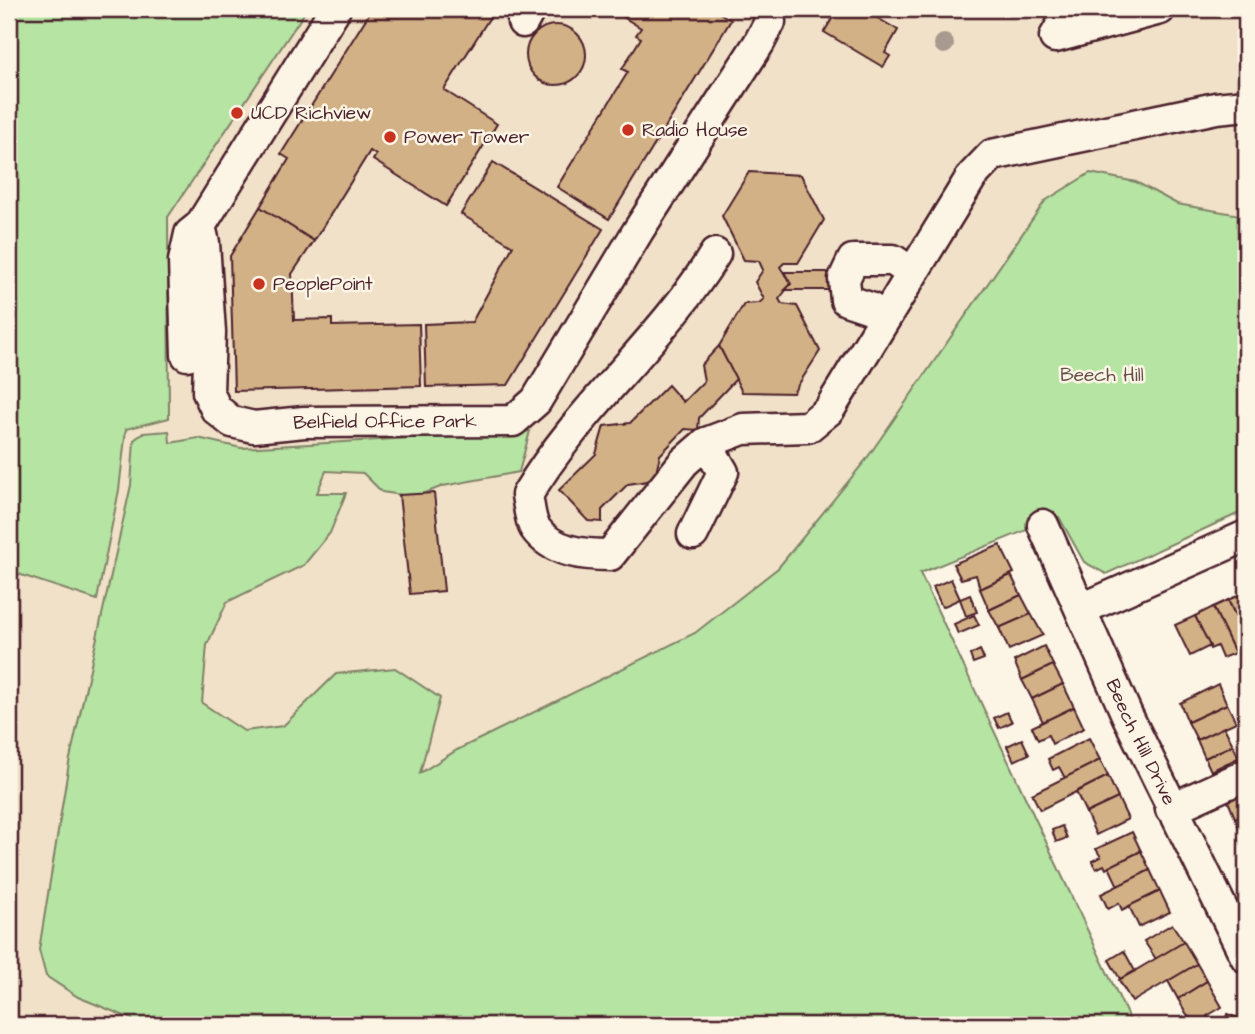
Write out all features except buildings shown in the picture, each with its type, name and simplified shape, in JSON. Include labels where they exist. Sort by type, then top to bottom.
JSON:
[{"type":"street","points":[[187,355],[185,245],[190,234],[200,226],[335,9]]},
{"type":"street","name":"Belfield Office Park","points":[[200,226],[204,243],[210,332],[208,392],[216,410],[232,422],[254,427],[304,422],[513,421],[536,401],[638,232],[759,43],[770,22],[768,9]]},
{"type":"street","points":[[1071,9],[1055,37],[1160,9]]},
{"type":"street","points":[[715,254],[691,293],[626,365],[542,469],[527,495],[534,527],[558,548],[585,555],[610,555],[684,462],[706,443],[743,429],[808,428],[829,410],[972,176],[992,155],[1203,111],[1246,105]]},
{"type":"street","points":[[885,318],[846,300],[844,279],[853,260],[892,260],[912,273]]},
{"type":"street","points":[[693,534],[723,472],[706,443]]},
{"type":"street","name":"Beech Hill Drive","points":[[1043,524],[1171,809],[1246,957]]},
{"type":"street","points":[[1082,609],[1246,536]]},
{"type":"street","points":[[1171,809],[1246,775]]},
{"type":"shaded area","points":[[9,9],[1246,9],[1246,216],[1177,204],[1136,182],[1045,201],[865,461],[1132,1025],[9,1025]]},
{"type":"green space","points":[[9,9],[307,9],[168,217],[169,418],[126,429],[119,490],[97,600],[9,571]]},
{"type":"green space","name":"Beech Hill","points":[[1090,173],[1136,182],[1177,204],[1246,216],[1246,510],[1106,574],[1084,562],[1059,517],[920,573],[1132,1025],[134,1025],[132,1019],[78,997],[46,976],[39,950],[69,763],[131,485],[134,440],[143,433],[169,431],[170,443],[198,438],[241,448],[530,431],[519,472],[443,486],[415,497],[382,492],[363,473],[326,471],[317,493],[346,493],[330,533],[304,565],[227,602],[207,645],[202,703],[244,731],[283,726],[336,674],[395,668],[440,698],[420,773],[457,750],[695,633],[778,568],[865,461],[1045,201]]},
{"type":"place","name":"UCD Richview","points":[[237,113]]},
{"type":"place","name":"Radio House","points":[[628,130]]},
{"type":"place","name":"Power Tower","points":[[390,137]]},
{"type":"place","name":"PeoplePoint","points":[[259,284]]}]
